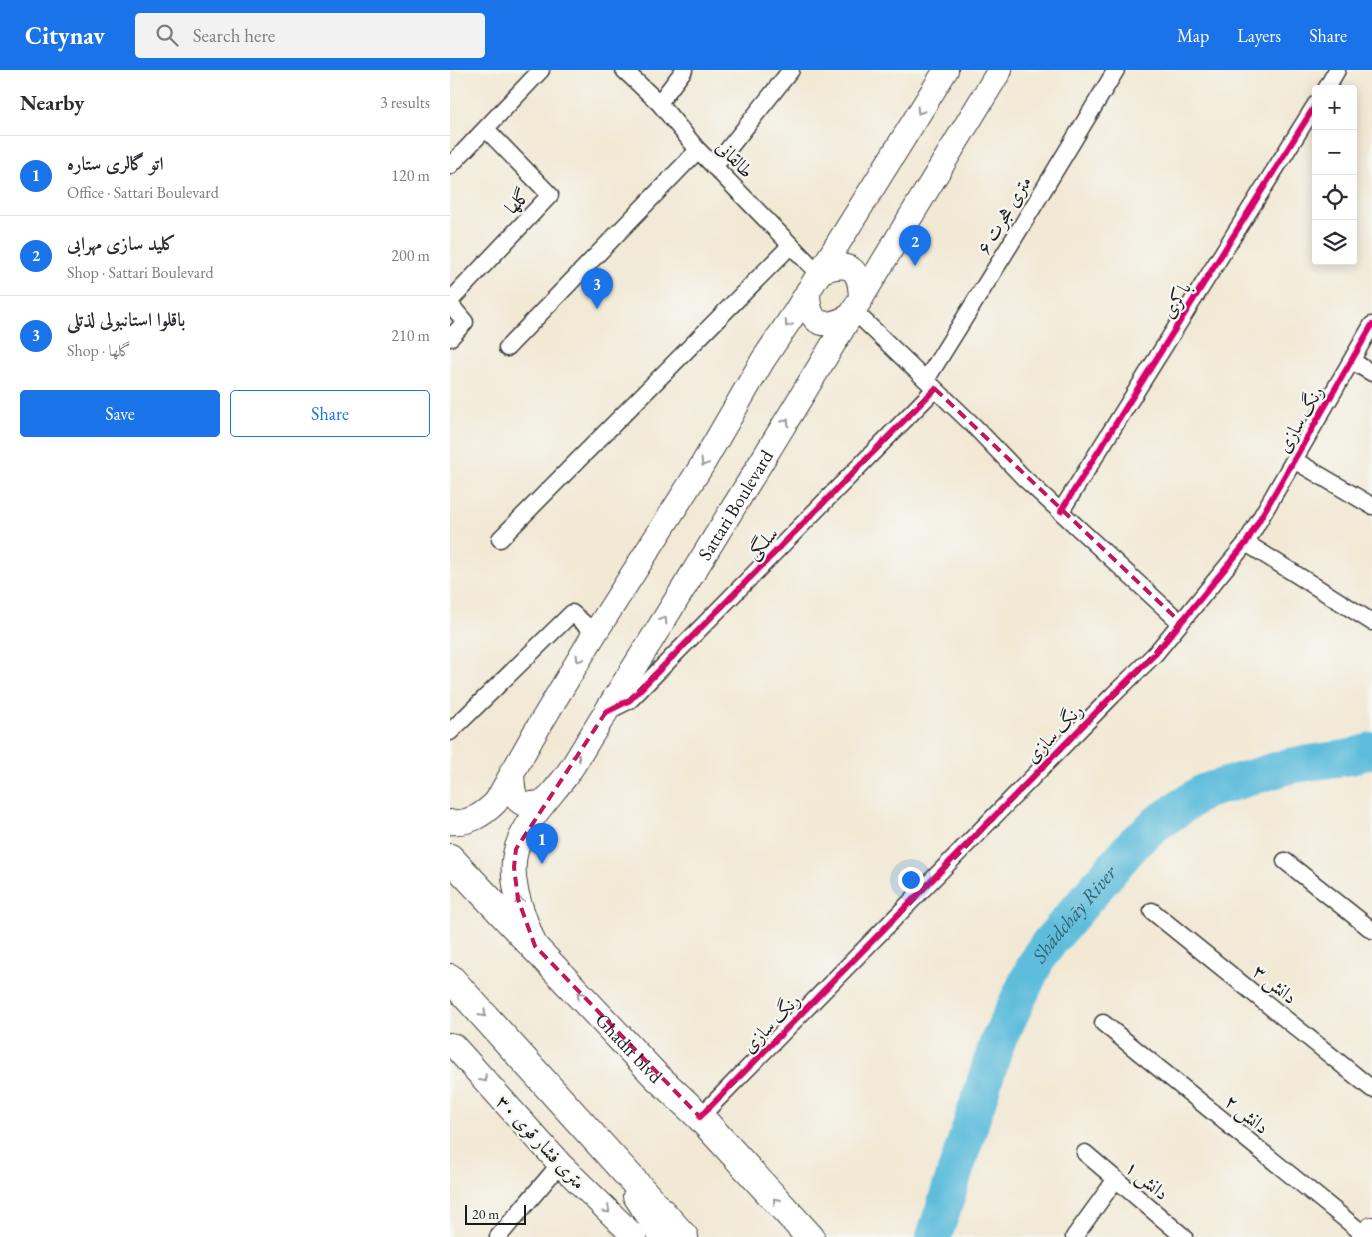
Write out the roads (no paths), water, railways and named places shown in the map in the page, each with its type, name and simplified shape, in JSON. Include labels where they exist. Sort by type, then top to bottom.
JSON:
[{"type":"highway","name":"Ghadir blvd","points":[[450,858],[655,1075],[700,1117],[810,1237]]},
{"type":"highway","points":[[450,978],[684,1237]]},
{"type":"main road","points":[[450,822],[468,821],[481,815],[496,802],[512,771],[595,633],[701,467],[763,360],[816,279],[946,70]]},
{"type":"main road","name":"Sattari Boulevard","points":[[534,946],[518,899],[515,879],[514,857],[520,841],[544,802],[566,775],[788,420],[834,341],[856,309],[1000,70]]},
{"type":"main road","points":[[842,266],[848,266],[854,270],[858,275],[860,284],[856,309],[831,324],[823,324],[816,321],[809,308],[816,279],[842,266]]},
{"type":"main road","points":[[512,771],[514,794],[518,800],[530,805],[544,802]]},
{"type":"main road","name":"۳۰ متری فشار قوی","points":[[450,1045],[454,1046],[560,1164],[635,1237]]},
{"type":"main road","points":[[601,1144],[662,1237]]},
{"type":"street","points":[[453,156],[486,129],[541,70]]},
{"type":"street","name":"طالقانی","points":[[624,70],[659,103],[698,150],[791,245],[816,279]]},
{"type":"street","points":[[659,103],[684,70]]},
{"type":"street","points":[[714,167],[791,70]]},
{"type":"street","name":"۶ متری هجرت","points":[[930,384],[1010,245],[1116,70]]},
{"type":"street","points":[[1328,85],[1337,70]]},
{"type":"street","name":"باکری","points":[[1061,511],[1312,110]]},
{"type":"street","name":"گلها","points":[[450,302],[550,195],[486,129]]},
{"type":"street","points":[[507,348],[698,150]]},
{"type":"street","points":[[500,539],[791,245]]},
{"type":"street","points":[[450,302],[465,322],[450,338]]},
{"type":"street","points":[[856,309],[1023,477],[1180,622]]},
{"type":"street","name":"رنگ سازی","points":[[700,1117],[1113,694],[1155,654],[1246,543],[1372,325]]},
{"type":"street","points":[[1352,361],[1372,373]]},
{"type":"street","name":"سلگی","points":[[606,712],[630,700],[930,384]]},
{"type":"street","points":[[1294,460],[1372,506]]},
{"type":"street","points":[[1246,543],[1372,622]]},
{"type":"street","points":[[450,732],[572,613],[595,633]]},
{"type":"street","points":[[1285,861],[1372,930]]},
{"type":"street","name":"دانش ۳","points":[[1152,911],[1372,1089]]},
{"type":"street","name":"دانش ۲","points":[[1103,1022],[1368,1234]]},
{"type":"street","name":"دانش ۱","points":[[1085,1153],[1184,1237]]},
{"type":"street","points":[[498,1237],[560,1164]]},
{"type":"street","points":[[1074,1237],[1116,1179]]},
{"type":"waterway","name":"Shādchāy River","points":[[934,1237],[997,1043],[1037,960],[1047,945],[1134,843],[1156,824],[1203,792],[1289,766],[1351,757],[1372,750]]},
{"type":"place","name":"کلید سازی مهرابی","points":[[915,266]]},
{"type":"place","name":"باقلوا استانبولی لذتلی","points":[[597,309]]},
{"type":"place","name":"اتو گالری ستاره","points":[[542,864]]}]
